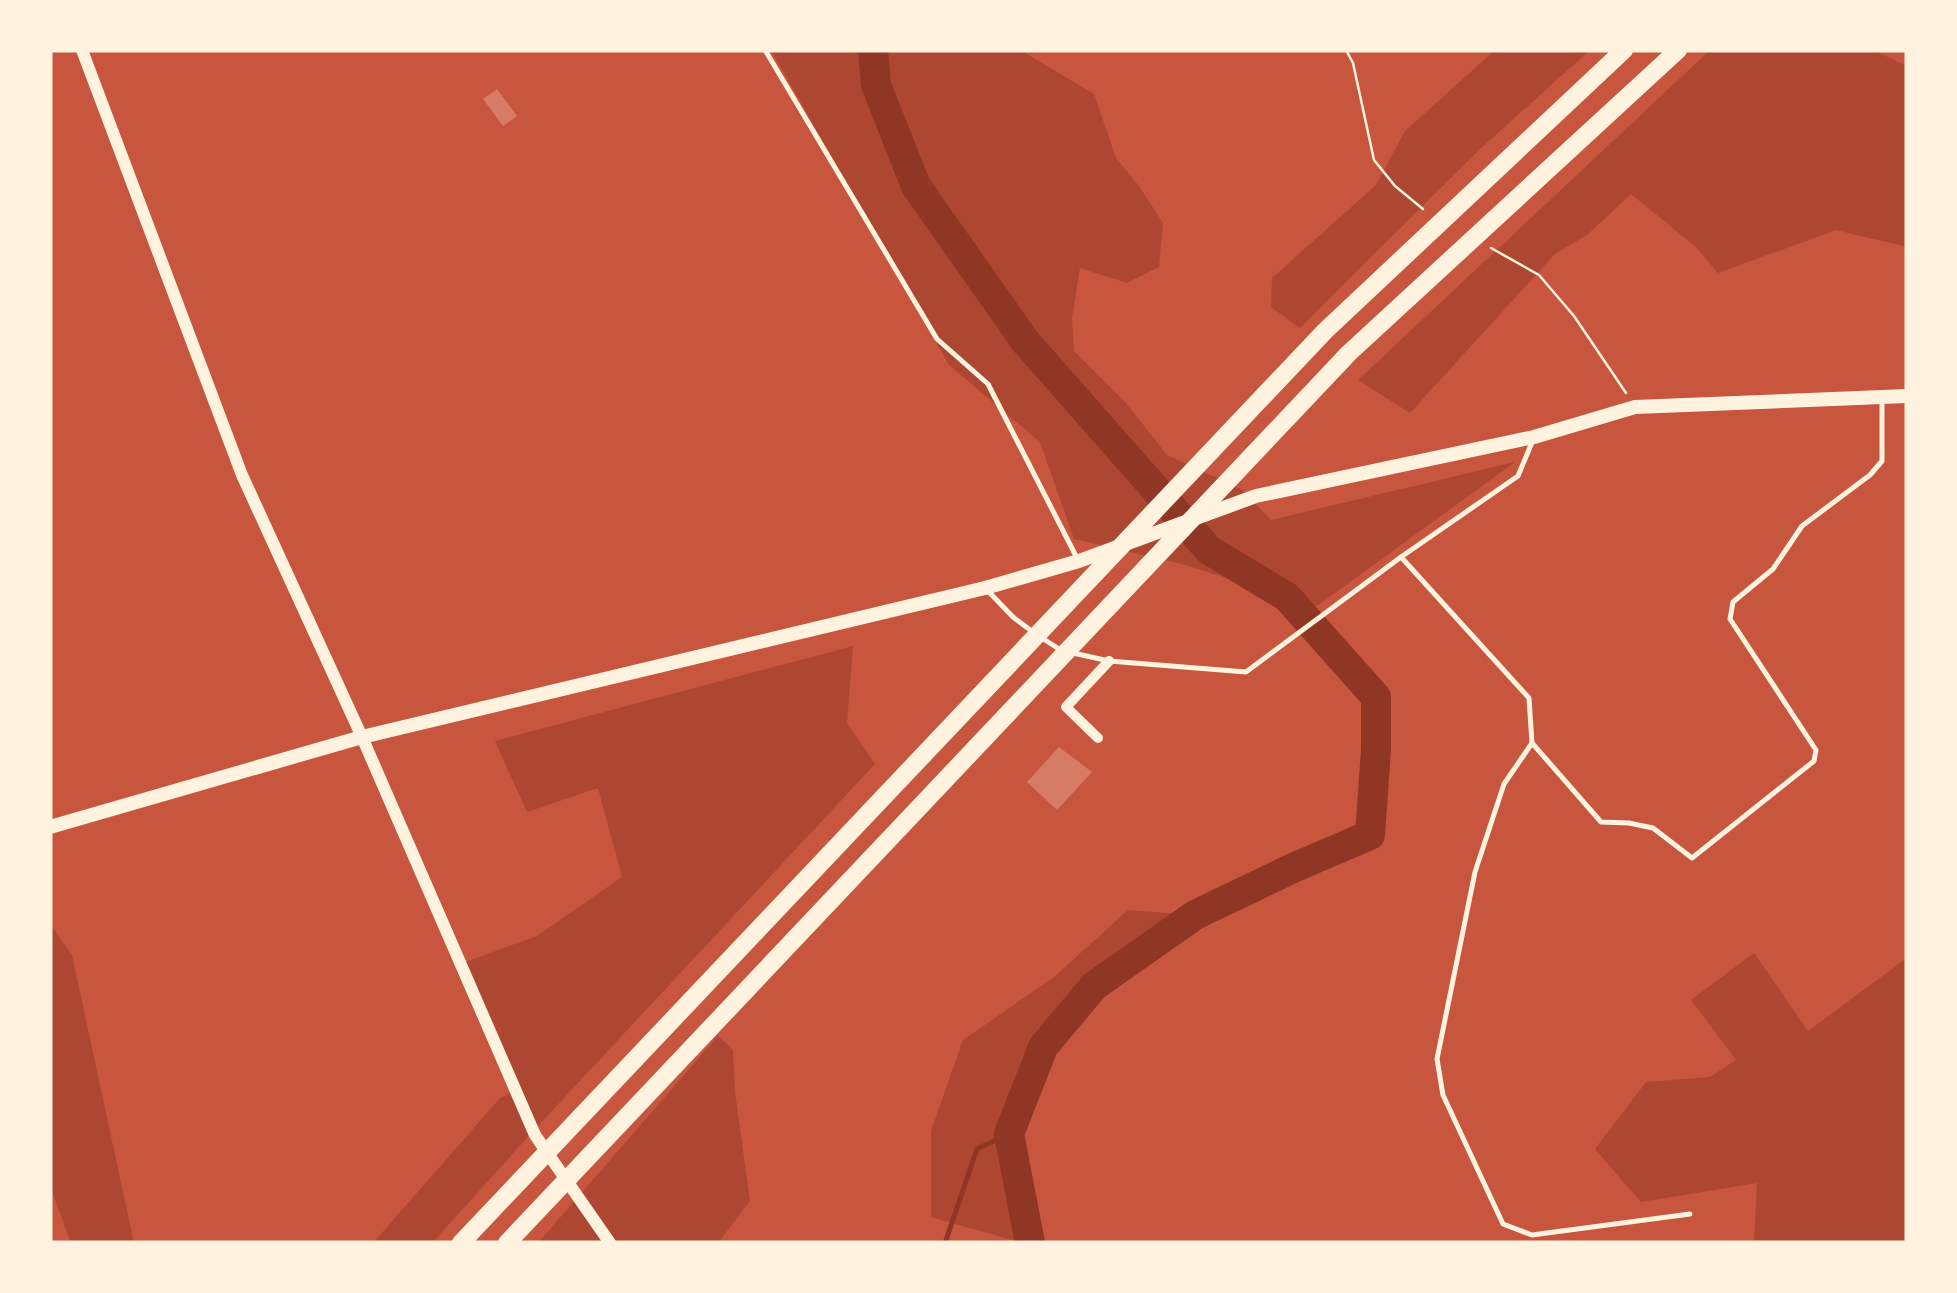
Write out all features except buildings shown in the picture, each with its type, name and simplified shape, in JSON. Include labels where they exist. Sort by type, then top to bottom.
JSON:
[{"type":"highway","points":[[461,1243],[1324,331],[1624,50]]},
{"type":"highway","points":[[511,1239],[1349,353],[1678,50]]},
{"type":"main road","points":[[50,826],[362,738],[985,588],[1079,561],[1256,496],[1534,437],[1635,407],[1907,396]]},
{"type":"street","points":[[82,50],[242,475],[362,738],[534,1134],[610,1243]]},
{"type":"street","points":[[1098,738],[1066,707],[1109,661]]},
{"type":"lane","points":[[766,50],[937,339],[988,384],[1079,561]]},
{"type":"lane","points":[[1400,557],[1529,698],[1532,744],[1600,822],[1653,828],[1692,858],[1814,761],[1816,750],[1730,620],[1734,602],[1773,569],[1802,526],[1870,475],[1882,461],[1882,396]]},
{"type":"lane","points":[[985,588],[1013,617],[1059,650],[1109,661],[1246,672],[1400,557],[1518,476],[1534,437]]},
{"type":"lane","points":[[1532,744],[1504,784],[1476,872],[1437,1059],[1443,1095],[1503,1224],[1532,1235],[1690,1214]]},
{"type":"path","points":[[1346,50],[1374,160],[1394,186],[1423,209]]},
{"type":"path","points":[[1489,246],[1539,275],[1574,316],[1635,407]]},
{"type":"shaded area","points":[[771,50],[1020,50],[1094,94],[1116,158],[1163,223],[1159,267],[1127,283],[1080,268],[1072,318],[1074,351],[1126,403],[1167,455],[1241,489],[1271,520],[1515,462],[1317,606],[1182,564],[1074,539],[1040,442],[949,365]]},
{"type":"shaded area","points":[[1495,50],[1590,50],[1480,149],[1300,328],[1271,307],[1272,278],[1376,185],[1405,131]]},
{"type":"shaded area","points":[[1710,50],[1873,50],[1907,66],[1907,247],[1836,230],[1718,273],[1696,247],[1631,194],[1587,235],[1555,254],[1410,413],[1358,380]]},
{"type":"shaded area","points":[[853,646],[847,723],[875,764],[432,1243],[373,1243],[500,1098],[519,1089],[463,963],[537,936],[622,877],[598,788],[527,812],[495,741]]},
{"type":"shaded area","points":[[1128,910],[1195,915],[1094,986],[1043,1047],[1009,1134],[1030,1243],[931,1217],[931,1131],[963,1040],[1054,977]]},
{"type":"shaded area","points":[[50,924],[72,955],[134,1243],[71,1243],[50,1186]]},
{"type":"shaded area","points":[[1754,953],[1808,1031],[1907,958],[1907,1243],[1754,1243],[1757,1183],[1641,1202],[1595,1149],[1646,1082],[1710,1077],[1736,1060],[1691,1000]]},
{"type":"shaded area","points":[[718,1036],[733,1050],[750,1201],[718,1243],[538,1243]]},
{"type":"waterway","points":[[873,50],[876,85],[916,186],[1025,341],[1209,550],[1287,597],[1376,697],[1370,835],[1195,915],[1094,986],[1043,1047],[1009,1134],[1030,1243]]},
{"type":"waterway","points":[[945,1243],[977,1149],[1009,1134]]}]
